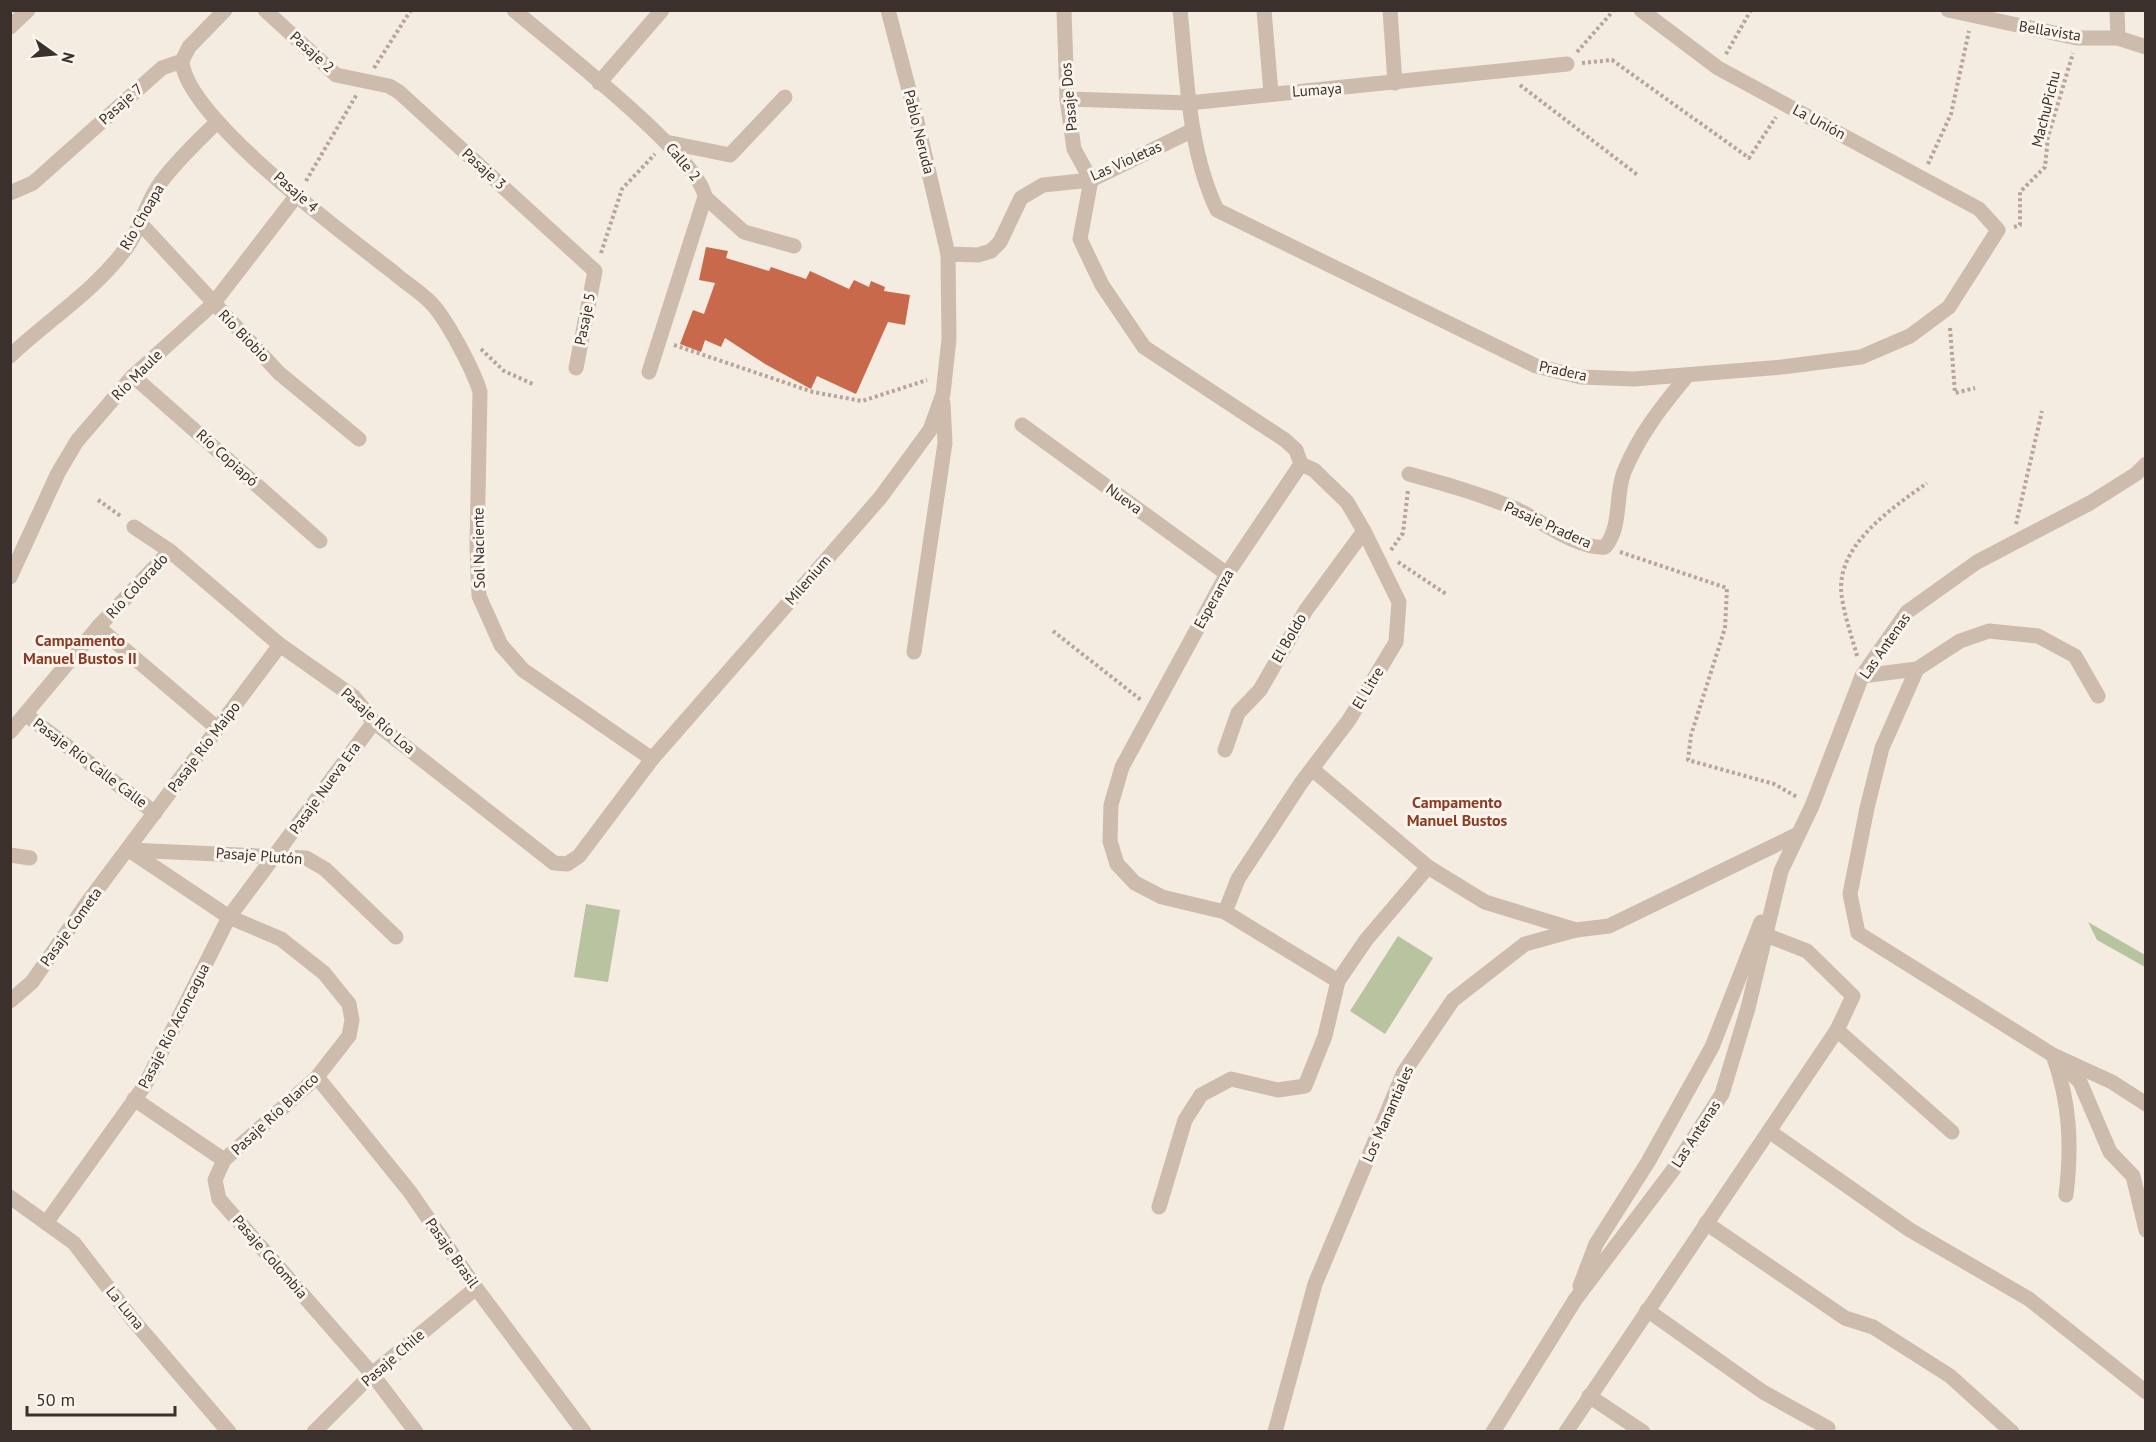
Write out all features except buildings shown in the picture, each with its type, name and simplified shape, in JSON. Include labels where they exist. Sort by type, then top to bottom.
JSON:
[{"type":"street","points":[[10,27],[28,10]]},
{"type":"street","name":"Pasaje 2","points":[[266,10],[336,75],[365,81]]},
{"type":"street","name":"Calle 2","points":[[514,10],[666,142],[698,177],[705,197],[650,372]]},
{"type":"street","points":[[599,83],[662,10]]},
{"type":"street","name":"Pablo Neruda","points":[[888,10],[948,254]]},
{"type":"street","name":"Pasaje Dos","points":[[1064,10],[1067,99],[1074,149],[1091,180]]},
{"type":"street","name":"Pradera","points":[[1180,10],[1193,130],[1209,193],[1217,210],[1536,366],[1581,377],[1634,379],[1687,376],[1861,357],[1910,336],[1949,306],[1998,230]]},
{"type":"street","points":[[1264,10],[1270,93]]},
{"type":"street","points":[[1390,10],[1395,83]]},
{"type":"street","name":"La Unión","points":[[1641,10],[1718,68],[1979,209],[1998,230]]},
{"type":"street","name":"Bellavista","points":[[1948,10],[2077,38],[2118,39]]},
{"type":"street","points":[[2117,10],[2118,39],[2145,47]]},
{"type":"street","name":"Pasaje 7","points":[[10,193],[33,183],[162,68],[182,61],[189,47],[223,11]]},
{"type":"street","name":"Pasaje 4","points":[[182,61],[183,72],[188,82],[217,122],[297,195],[432,305]]},
{"type":"street","name":"Lumaya","points":[[1067,99],[1189,104],[1270,93],[1395,83],[1566,64]]},
{"type":"street","name":"Pasaje 3","points":[[365,81],[399,92],[595,271]]},
{"type":"street","points":[[666,142],[730,155],[785,97]]},
{"type":"street","name":"Río Choapa","points":[[10,356],[30,337],[82,297],[128,246],[160,183],[217,122]]},
{"type":"street","name":"Las Violetas","points":[[948,254],[978,255],[991,251],[1000,242],[1021,198],[1043,185],[1091,180],[1193,130]]},
{"type":"street","points":[[1091,180],[1080,239],[1102,285],[1144,348],[1285,440],[1296,450],[1301,464]]},
{"type":"street","name":"Río Maule","points":[[10,577],[58,472],[77,441],[133,376],[213,304],[297,195]]},
{"type":"street","points":[[705,197],[744,232],[794,246]]},
{"type":"street","name":"Río Biobio","points":[[140,223],[279,373],[358,439]]},
{"type":"street","name":"Milenium","points":[[567,864],[579,856],[652,759],[880,498],[930,430],[943,394],[946,374],[949,339],[948,254]]},
{"type":"street","name":"Pasaje 5","points":[[576,368],[595,271]]},
{"type":"street","name":"Sol Naciente","points":[[432,305],[474,373],[480,392],[477,546],[479,596],[501,645],[523,670],[652,759]]},
{"type":"street","name":"Río Copiapó","points":[[133,376],[320,541]]},
{"type":"street","name":"Pasaje Pradera","points":[[1409,474],[1471,491],[1517,510],[1563,534],[1593,546],[1605,547],[1612,535],[1623,475],[1639,440],[1687,376]]},
{"type":"street","points":[[914,652],[945,443],[943,394]]},
{"type":"street","name":"Nueva","points":[[1022,425],[1227,574]]},
{"type":"street","name":"El Litre","points":[[1226,912],[1239,879],[1312,769],[1349,720],[1396,642],[1399,602],[1364,531],[1347,501],[1314,470],[1301,464]]},
{"type":"street","name":"Esperanza","points":[[1301,464],[1227,574],[1122,767],[1111,805],[1110,841],[1117,864],[1135,883],[1162,897],[1226,912],[1338,981]]},
{"type":"street","name":"Las Antenas","points":[[1575,1300],[1596,1244],[1648,1162],[1712,1047],[1781,871],[1796,835],[1812,806],[1862,676],[1907,612],[1977,562],[2090,503],[2136,474],[2145,464]]},
{"type":"street","name":"Pasaje Río Loa","points":[[134,527],[170,550],[280,645],[354,697],[374,722],[554,863],[567,864]]},
{"type":"street","name":"El Boldo","points":[[1225,750],[1238,713],[1260,690],[1306,610],[1364,531]]},
{"type":"street","name":"Río Colorado","points":[[10,732],[99,627],[170,550]]},
{"type":"street","points":[[99,627],[217,728]]},
{"type":"street","points":[[1862,676],[1917,669],[1960,641],[1989,631],[2038,636],[2075,656],[2098,696]]},
{"type":"street","name":"Pasaje Río Maipo","points":[[129,850],[154,813],[280,645]]},
{"type":"street","points":[[1917,669],[1882,748],[1867,808],[1850,894],[1858,933],[2053,1055],[2112,1082],[2145,1104]]},
{"type":"street","name":"Pasaje Río Calle Calle","points":[[25,714],[154,813]]},
{"type":"street","name":"Pasaje Nueva Era","points":[[276,855],[374,722]]},
{"type":"street","points":[[1312,769],[1428,867],[1485,902],[1576,930]]},
{"type":"street","name":"Los Manantiales","points":[[1275,1431],[1315,1284],[1404,1072],[1453,1000],[1525,944],[1576,930],[1610,926],[1796,835]]},
{"type":"street","points":[[129,850],[229,917]]},
{"type":"street","name":"Pasaje Plutón","points":[[129,850],[306,858],[325,869],[396,937]]},
{"type":"street","name":"Pasaje Cometa","points":[[10,1001],[32,982],[87,903],[129,850]]},
{"type":"street","points":[[10,855],[30,858]]},
{"type":"street","name":"Pasaje Río Aconcagua","points":[[46,1223],[145,1085],[229,917],[276,855]]},
{"type":"street","points":[[1159,1207],[1185,1120],[1201,1095],[1231,1079],[1278,1089],[1305,1086],[1325,1036],[1338,981],[1366,940],[1428,867]]},
{"type":"street","name":"Las Antenas","points":[[1492,1431],[1575,1300],[1673,1170],[1722,1094],[1748,1008],[1781,871]]},
{"type":"street","name":"Pasaje Río Blanco","points":[[224,1160],[317,1077],[349,1036],[352,1020],[349,1004],[324,973],[281,939],[229,917]]},
{"type":"street","points":[[1566,1431],[1837,1030],[1852,996],[1807,951],[1766,935]]},
{"type":"street","points":[[1837,1030],[1952,1132]]},
{"type":"street","points":[[2053,1055],[2065,1089],[2070,1163],[2066,1195]]},
{"type":"street","points":[[2053,1055],[2080,1082],[2110,1152],[2133,1176],[2145,1230]]},
{"type":"street","name":"Pasaje Brasil","points":[[317,1077],[410,1192],[476,1288],[584,1431]]},
{"type":"street","points":[[134,1099],[224,1160]]},
{"type":"street","points":[[1769,1131],[1910,1230],[2030,1299],[2145,1392]]},
{"type":"street","name":"Pasaje Colombia","points":[[224,1160],[215,1180],[219,1199],[372,1374],[416,1431]]},
{"type":"street","name":"La Luna","points":[[10,1197],[74,1243],[134,1320],[230,1431]]},
{"type":"street","points":[[1706,1223],[1845,1318],[1873,1327],[1950,1376],[2012,1431]]},
{"type":"street","name":"Pasaje Chile","points":[[314,1431],[372,1374],[476,1288]]},
{"type":"street","points":[[1647,1310],[1763,1392],[1828,1428]]},
{"type":"street","points":[[1589,1396],[1643,1431]]},
{"type":"path","points":[[297,195],[365,81],[411,10]]},
{"type":"path","points":[[1566,64],[1614,10]]},
{"type":"path","points":[[1718,68],[1751,10]]},
{"type":"path","points":[[1922,177],[1951,114],[1973,16]]},
{"type":"path","name":"MachuPichu","points":[[1998,230],[2020,225],[2020,192],[2045,167],[2048,137],[2077,38]]},
{"type":"path","points":[[1566,64],[1612,60],[1749,158],[1785,104]]},
{"type":"path","points":[[1502,71],[1639,176]]},
{"type":"path","points":[[595,271],[622,189],[666,142]]},
{"type":"path","points":[[1949,306],[1951,369],[1955,393],[1975,388]]},
{"type":"path","points":[[659,339],[813,392],[862,401],[946,374]]},
{"type":"path","points":[[2011,545],[2042,411]]},
{"type":"path","points":[[1409,474],[1403,533],[1388,555],[1446,594]]},
{"type":"path","points":[[1862,676],[1841,596],[1843,566],[1876,520],[1927,483]]},
{"type":"path","points":[[98,500],[134,527]]},
{"type":"path","points":[[1605,547],[1727,588],[1725,628],[1691,735],[1688,760],[1774,784],[1812,806]]},
{"type":"path","points":[[1053,631],[1154,709]]},
{"type":"green space","points":[[586,904],[620,910],[608,982],[574,977]]},
{"type":"green space","points":[[2088,922],[2145,955],[2145,967],[2097,940]]},
{"type":"green space","points":[[1398,936],[1433,958],[1385,1034],[1350,1011]]},
{"type":"district","name":"Campamento Manuel Bustos II","points":[[80,649]]},
{"type":"district","name":"Campamento Manuel Bustos","points":[[1457,811]]}]
